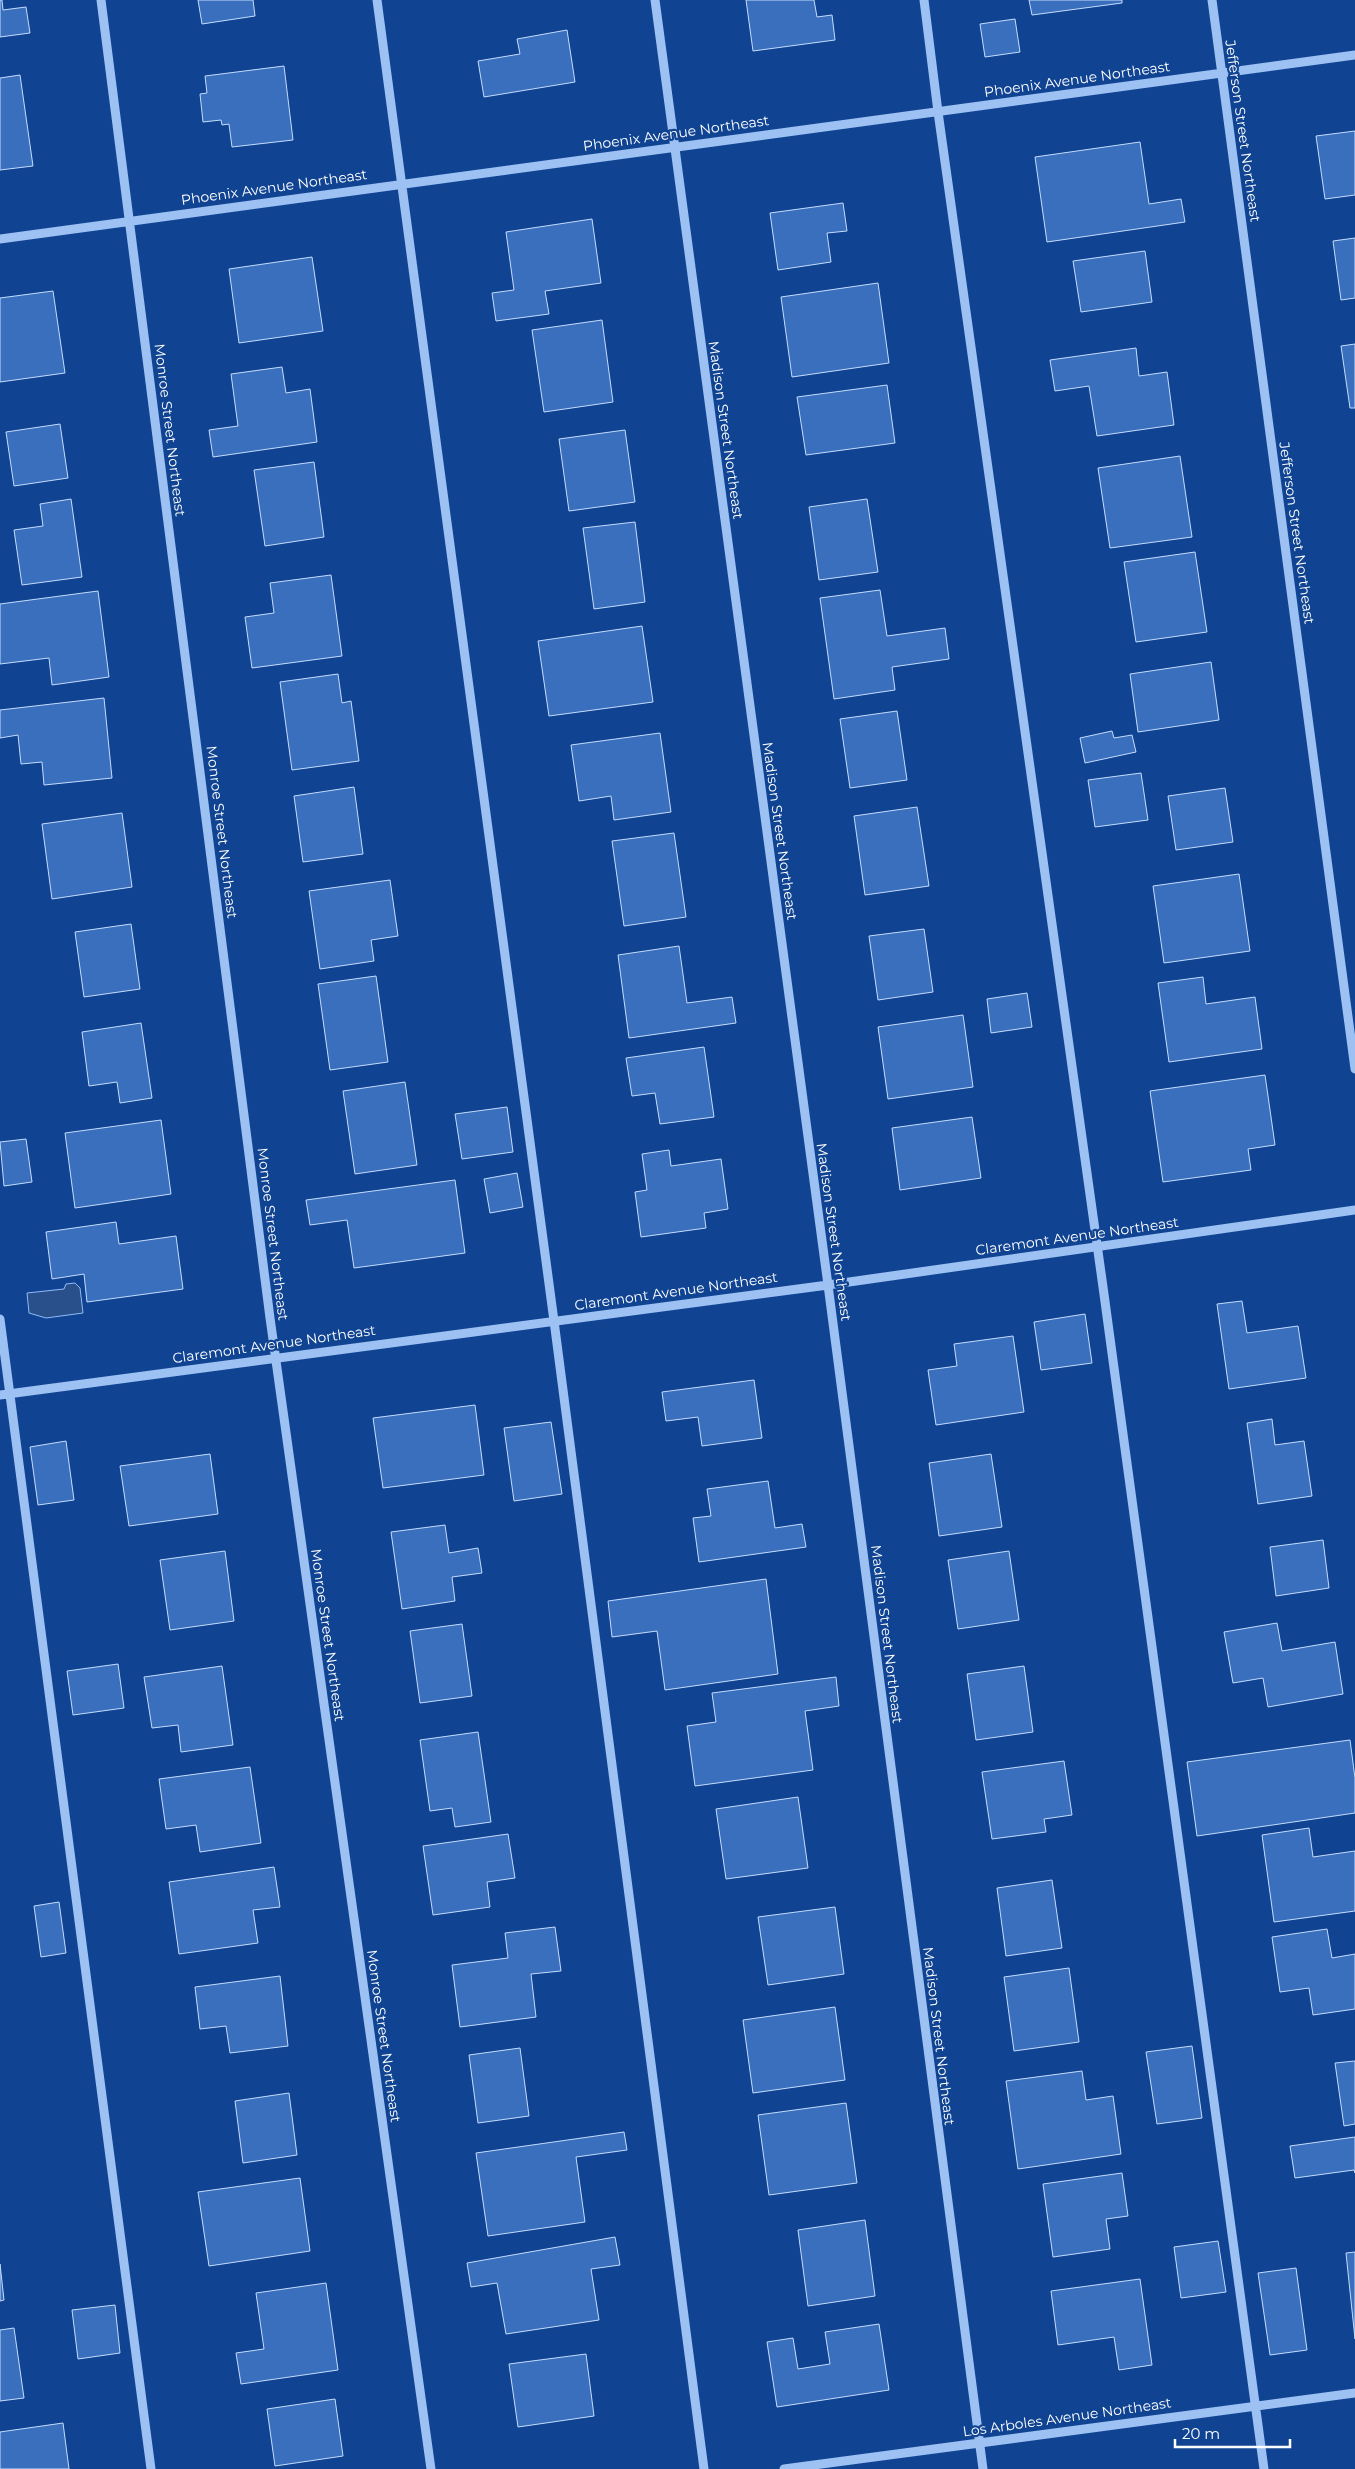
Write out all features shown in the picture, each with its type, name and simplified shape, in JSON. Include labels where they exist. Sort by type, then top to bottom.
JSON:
[{"type":"street","name":"Monroe Street Northeast","points":[[101,0],[275,1357],[431,2469]]},
{"type":"street","points":[[377,0],[400,184],[554,1321],[704,2469]]},
{"type":"street","name":"Madison Street Northeast","points":[[655,0],[828,1286],[983,2469]]},
{"type":"street","points":[[924,0],[1264,2469]]},
{"type":"street","name":"Jefferson Street Northeast","points":[[1212,0],[1355,1069]]},
{"type":"street","name":"Phoenix Avenue Northeast","points":[[0,239],[1355,55]]},
{"type":"street","name":"Claremont Avenue Northeast","points":[[0,1395],[275,1357],[828,1286],[1355,1210]]},
{"type":"street","points":[[0,1319],[152,2469]]},
{"type":"street","name":"Los Arboles Avenue Northeast","points":[[784,2469],[1355,2392]]},
{"type":"water","points":[[75,1283],[80,1288],[83,1313],[46,1318],[29,1313],[27,1293],[64,1289],[66,1284]]},
{"type":"building","points":[[0,0],[2,0],[3,10],[26,7],[30,33],[0,37]]},
{"type":"building","points":[[198,0],[253,0],[255,16],[202,24]]},
{"type":"building","points":[[746,0],[814,0],[817,17],[832,15],[835,40],[753,51]]},
{"type":"building","points":[[1029,0],[1122,0],[1122,3],[1032,15]]},
{"type":"building","points":[[1015,19],[1020,52],[985,57],[980,24]]},
{"type":"building","points":[[567,30],[575,82],[484,97],[478,61],[520,54],[517,39]]},
{"type":"building","points":[[284,66],[293,140],[232,147],[229,124],[222,125],[221,120],[203,122],[200,94],[207,93],[205,76]]},
{"type":"building","points":[[20,75],[33,166],[0,170],[0,78]]},
{"type":"building","points":[[1355,131],[1355,195],[1325,199],[1316,136]]},
{"type":"building","points":[[1140,142],[1149,204],[1181,199],[1185,222],[1047,242],[1035,157]]},
{"type":"building","points":[[843,203],[847,231],[827,233],[831,262],[778,270],[770,213]]},
{"type":"building","points":[[592,219],[601,283],[545,291],[549,314],[496,321],[492,293],[514,290],[506,232]]},
{"type":"building","points":[[1355,238],[1355,298],[1341,300],[1333,241]]},
{"type":"building","points":[[1145,251],[1152,302],[1081,312],[1073,261]]},
{"type":"building","points":[[312,257],[323,331],[239,343],[229,269]]},
{"type":"building","points":[[878,283],[889,363],[792,377],[781,297]]},
{"type":"building","points":[[53,291],[65,373],[0,382],[0,298]]},
{"type":"building","points":[[602,320],[613,402],[544,412],[532,330]]},
{"type":"building","points":[[1355,344],[1355,408],[1350,408],[1341,346]]},
{"type":"building","points":[[1136,348],[1139,376],[1167,372],[1174,425],[1097,436],[1089,386],[1055,391],[1050,360]]},
{"type":"building","points":[[282,367],[286,393],[310,389],[317,442],[213,457],[209,430],[238,426],[231,374]]},
{"type":"building","points":[[887,385],[895,443],[806,455],[797,397]]},
{"type":"building","points":[[60,424],[68,478],[14,486],[6,432]]},
{"type":"building","points":[[625,430],[635,502],[569,511],[559,439]]},
{"type":"building","points":[[1180,456],[1192,537],[1110,548],[1098,468]]},
{"type":"building","points":[[314,462],[324,537],[265,546],[254,470]]},
{"type":"building","points":[[71,499],[82,577],[22,585],[14,530],[43,526],[40,504]]},
{"type":"building","points":[[867,499],[878,572],[819,580],[809,507]]},
{"type":"building","points":[[635,522],[645,602],[594,609],[583,528]]},
{"type":"building","points":[[1195,552],[1207,632],[1136,642],[1124,562]]},
{"type":"building","points":[[331,575],[342,656],[252,668],[245,617],[274,613],[270,583]]},
{"type":"building","points":[[880,590],[887,636],[945,628],[949,659],[892,667],[895,690],[834,699],[820,598]]},
{"type":"building","points":[[98,591],[109,677],[52,685],[49,658],[0,664],[0,604]]},
{"type":"building","points":[[642,626],[653,702],[549,716],[538,641]]},
{"type":"building","points":[[1211,662],[1219,720],[1138,732],[1130,674]]},
{"type":"building","points":[[338,674],[342,703],[351,701],[359,761],[292,770],[280,682]]},
{"type":"building","points":[[104,698],[112,778],[44,785],[42,762],[21,764],[18,735],[0,738],[0,710]]},
{"type":"building","points":[[897,711],[907,780],[850,788],[840,719]]},
{"type":"building","points":[[1112,731],[1114,738],[1132,735],[1136,752],[1085,763],[1080,738]]},
{"type":"building","points":[[660,733],[671,812],[614,820],[611,796],[579,801],[571,745]]},
{"type":"building","points":[[1141,773],[1148,820],[1095,827],[1088,780]]},
{"type":"building","points":[[354,787],[363,854],[303,862],[294,796]]},
{"type":"building","points":[[1225,788],[1233,842],[1176,850],[1168,796]]},
{"type":"building","points":[[917,807],[929,886],[865,895],[854,816]]},
{"type":"building","points":[[122,813],[132,887],[52,899],[42,824]]},
{"type":"building","points":[[674,833],[686,917],[624,926],[612,841]]},
{"type":"building","points":[[1239,874],[1250,951],[1164,963],[1153,886]]},
{"type":"building","points":[[390,880],[398,936],[371,940],[374,961],[320,969],[309,891]]},
{"type":"building","points":[[131,924],[140,989],[84,997],[75,932]]},
{"type":"building","points":[[924,929],[933,992],[878,1000],[869,936]]},
{"type":"building","points":[[679,946],[687,1003],[732,997],[736,1023],[629,1038],[618,955]]},
{"type":"building","points":[[376,976],[388,1062],[330,1070],[318,984]]},
{"type":"building","points":[[1203,977],[1206,1004],[1255,997],[1262,1049],[1169,1062],[1158,983]]},
{"type":"building","points":[[1027,993],[1032,1027],[991,1033],[987,999]]},
{"type":"building","points":[[963,1015],[973,1087],[888,1099],[878,1027]]},
{"type":"building","points":[[141,1023],[152,1098],[120,1103],[117,1082],[89,1086],[82,1032]]},
{"type":"building","points":[[704,1047],[714,1117],[660,1124],[655,1093],[632,1096],[626,1058]]},
{"type":"building","points":[[1265,1075],[1275,1145],[1248,1149],[1251,1170],[1163,1182],[1150,1091]]},
{"type":"building","points":[[405,1082],[417,1165],[355,1174],[343,1091]]},
{"type":"building","points":[[507,1107],[513,1152],[462,1159],[455,1114]]},
{"type":"building","points":[[972,1117],[981,1178],[900,1190],[892,1128]]},
{"type":"building","points":[[161,1120],[171,1194],[75,1208],[65,1133]]},
{"type":"building","points":[[26,1139],[32,1182],[4,1186],[0,1142]]},
{"type":"building","points":[[669,1150],[671,1166],[721,1159],[728,1209],[704,1213],[706,1228],[641,1237],[635,1192],[647,1190],[642,1154]]},
{"type":"building","points":[[517,1173],[523,1207],[490,1213],[484,1179]]},
{"type":"building","points":[[455,1180],[465,1253],[354,1268],[347,1220],[310,1225],[306,1200]]},
{"type":"building","points":[[116,1222],[119,1244],[176,1236],[183,1289],[87,1302],[84,1274],[52,1279],[46,1232]]},
{"type":"building","points":[[1242,1301],[1247,1333],[1298,1326],[1306,1378],[1229,1389],[1217,1304]]},
{"type":"building","points":[[1085,1314],[1092,1363],[1041,1370],[1034,1322]]},
{"type":"building","points":[[1013,1336],[1024,1412],[936,1425],[928,1370],[957,1366],[954,1344]]},
{"type":"building","points":[[754,1380],[762,1438],[702,1446],[698,1417],[666,1421],[662,1392]]},
{"type":"building","points":[[475,1405],[484,1475],[383,1488],[373,1418]]},
{"type":"building","points":[[1272,1419],[1275,1445],[1304,1441],[1312,1496],[1258,1504],[1247,1423]]},
{"type":"building","points":[[551,1422],[562,1494],[514,1501],[504,1428]]},
{"type":"building","points":[[66,1441],[74,1500],[38,1505],[30,1447]]},
{"type":"building","points":[[210,1454],[218,1514],[129,1526],[120,1466]]},
{"type":"building","points":[[991,1454],[1002,1527],[939,1536],[929,1463]]},
{"type":"building","points":[[768,1481],[775,1528],[802,1524],[806,1547],[699,1562],[693,1518],[711,1516],[707,1489]]},
{"type":"building","points":[[445,1525],[449,1553],[478,1548],[482,1573],[452,1577],[455,1601],[402,1609],[391,1532]]},
{"type":"building","points":[[1323,1540],[1329,1588],[1276,1596],[1270,1547]]},
{"type":"building","points":[[225,1551],[234,1621],[170,1630],[160,1560]]},
{"type":"building","points":[[1009,1551],[1019,1620],[958,1629],[948,1560]]},
{"type":"building","points":[[766,1579],[778,1674],[665,1690],[657,1631],[612,1637],[608,1601]]},
{"type":"building","points":[[1277,1623],[1282,1651],[1335,1642],[1343,1694],[1268,1707],[1263,1678],[1233,1683],[1224,1632]]},
{"type":"building","points":[[462,1624],[472,1696],[420,1703],[410,1631]]},
{"type":"building","points":[[118,1664],[124,1708],[73,1715],[67,1671]]},
{"type":"building","points":[[222,1666],[233,1745],[181,1752],[178,1725],[152,1728],[144,1677]]},
{"type":"building","points":[[1024,1666],[1033,1732],[976,1740],[967,1674]]},
{"type":"building","points":[[836,1677],[839,1706],[805,1711],[813,1770],[695,1786],[687,1726],[716,1722],[712,1693]]},
{"type":"building","points":[[478,1732],[491,1822],[455,1827],[452,1808],[430,1811],[420,1740]]},
{"type":"building","points":[[1350,1740],[1355,1778],[1355,1813],[1197,1836],[1187,1762]]},
{"type":"building","points":[[1064,1761],[1072,1815],[1044,1819],[1046,1832],[992,1839],[982,1772]]},
{"type":"building","points":[[250,1767],[261,1843],[200,1852],[196,1825],[166,1829],[159,1779]]},
{"type":"building","points":[[798,1797],[808,1868],[726,1879],[716,1809]]},
{"type":"building","points":[[1309,1828],[1313,1857],[1355,1851],[1355,1911],[1274,1922],[1262,1835]]},
{"type":"building","points":[[508,1834],[515,1878],[487,1882],[490,1907],[433,1915],[423,1846]]},
{"type":"building","points":[[274,1867],[280,1907],[253,1910],[258,1943],[179,1954],[169,1882]]},
{"type":"building","points":[[1052,1880],[1062,1948],[1006,1956],[997,1888]]},
{"type":"building","points":[[59,1902],[66,1953],[41,1957],[34,1906]]},
{"type":"building","points":[[835,1907],[844,1974],[768,1985],[758,1917]]},
{"type":"building","points":[[555,1927],[561,1971],[531,1974],[536,2017],[460,2027],[452,1965],[508,1958],[505,1933]]},
{"type":"building","points":[[1327,1929],[1332,1958],[1355,1954],[1355,2009],[1313,2015],[1309,1988],[1280,1992],[1272,1937]]},
{"type":"building","points":[[1069,1968],[1079,2042],[1014,2051],[1004,1977]]},
{"type":"building","points":[[280,1976],[288,2046],[230,2053],[226,2026],[200,2029],[195,1987]]},
{"type":"building","points":[[835,2007],[845,2080],[753,2093],[743,2020]]},
{"type":"building","points":[[1192,2046],[1202,2118],[1157,2124],[1146,2052]]},
{"type":"building","points":[[520,2048],[529,2116],[478,2123],[469,2055]]},
{"type":"building","points":[[1355,2061],[1355,2124],[1344,2126],[1335,2063]]},
{"type":"building","points":[[1082,2071],[1086,2100],[1113,2096],[1121,2154],[1018,2169],[1006,2081]]},
{"type":"building","points":[[289,2093],[297,2155],[243,2163],[235,2101]]},
{"type":"building","points":[[846,2103],[857,2183],[769,2195],[758,2115]]},
{"type":"building","points":[[624,2132],[627,2150],[576,2157],[585,2222],[488,2236],[476,2153]]},
{"type":"building","points":[[1355,2137],[1355,2173],[1354,2170],[1295,2178],[1290,2146]]},
{"type":"building","points":[[1122,2173],[1128,2216],[1106,2219],[1110,2249],[1053,2257],[1043,2184]]},
{"type":"building","points":[[300,2178],[310,2251],[209,2266],[198,2192]]},
{"type":"building","points":[[865,2220],[875,2296],[808,2306],[798,2230]]},
{"type":"building","points":[[615,2237],[620,2265],[591,2269],[599,2320],[506,2334],[497,2283],[471,2287],[467,2263]]},
{"type":"building","points":[[1218,2241],[1226,2292],[1181,2298],[1174,2247]]},
{"type":"building","points":[[1355,2252],[1355,2339],[1346,2253]]},
{"type":"building","points":[[0,2264],[4,2300],[0,2301]]},
{"type":"building","points":[[1296,2268],[1307,2350],[1270,2355],[1258,2273]]},
{"type":"building","points":[[1140,2279],[1152,2365],[1119,2370],[1114,2337],[1058,2345],[1051,2291]]},
{"type":"building","points":[[326,2283],[338,2370],[241,2384],[236,2353],[264,2349],[256,2293]]},
{"type":"building","points":[[115,2305],[120,2353],[78,2359],[72,2310]]},
{"type":"building","points":[[879,2324],[889,2390],[777,2407],[767,2342],[793,2338],[798,2369],[830,2364],[825,2332]]},
{"type":"building","points":[[14,2328],[24,2398],[0,2401],[0,2330]]},
{"type":"building","points":[[586,2354],[594,2416],[518,2427],[509,2364]]},
{"type":"building","points":[[335,2399],[343,2456],[275,2466],[267,2409]]},
{"type":"building","points":[[63,2423],[69,2469],[0,2469],[0,2432]]}]
